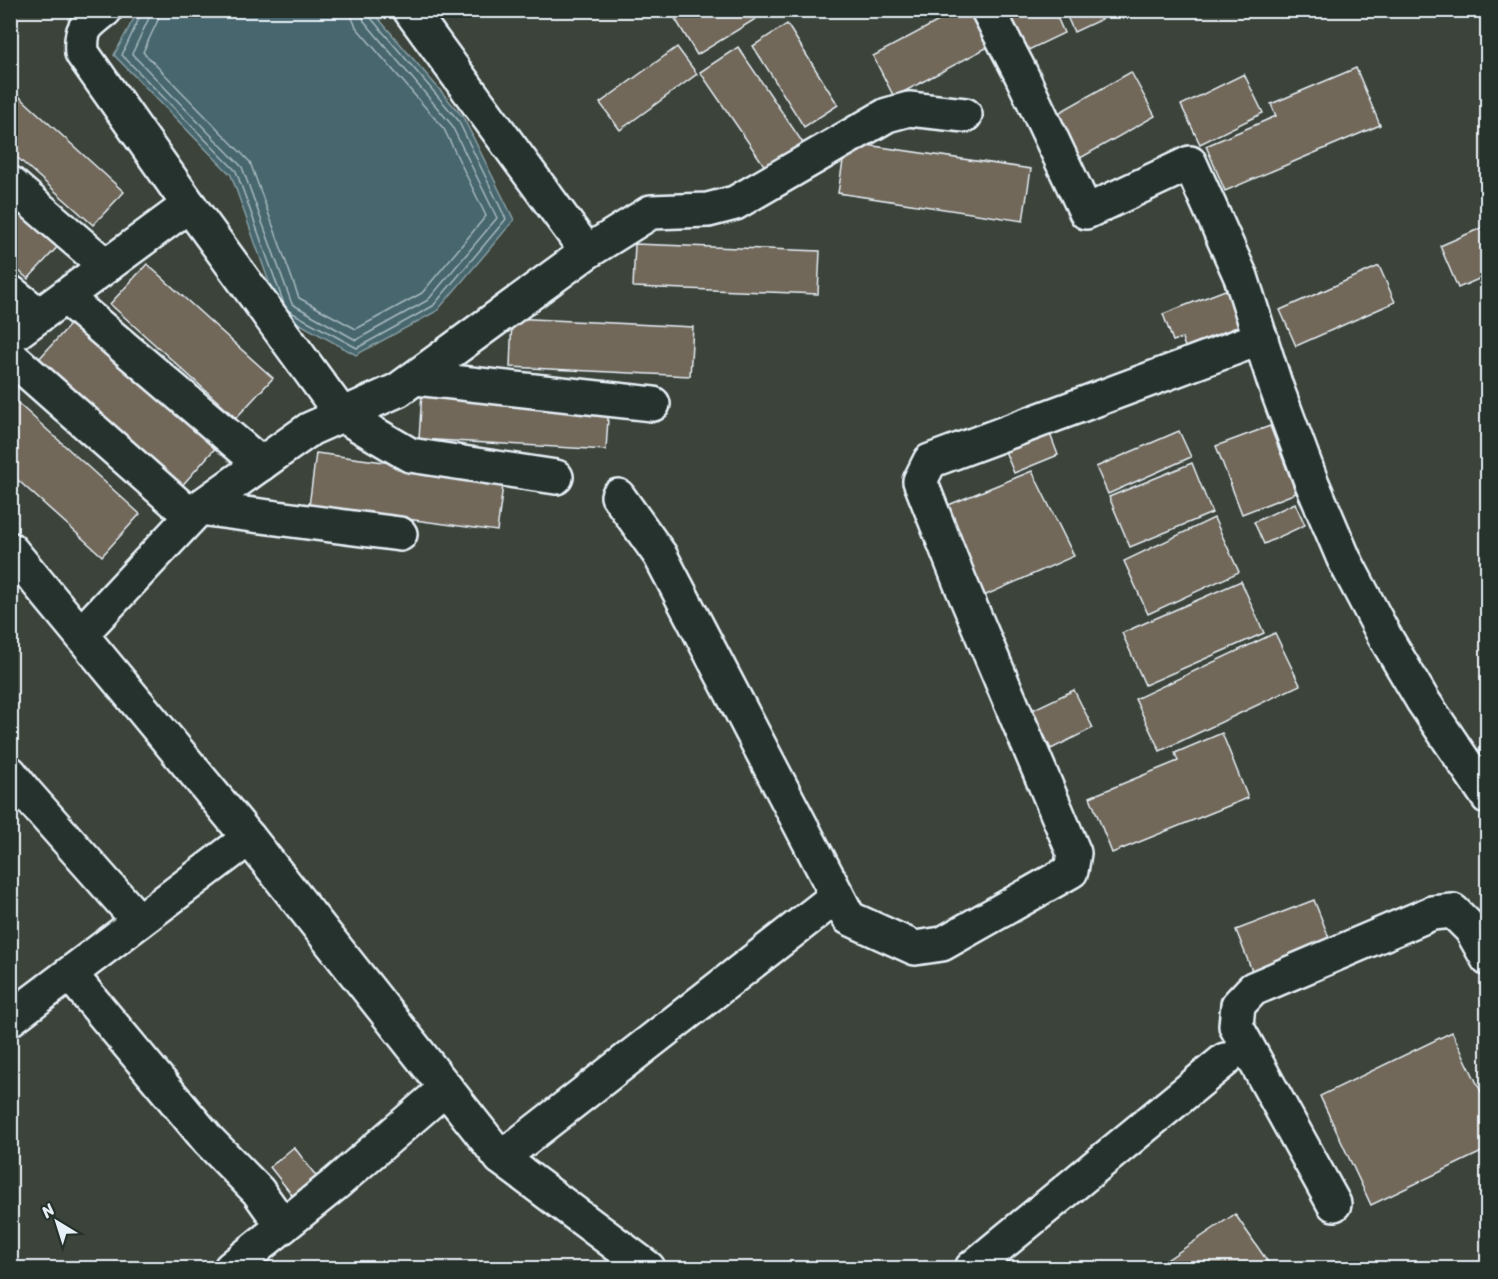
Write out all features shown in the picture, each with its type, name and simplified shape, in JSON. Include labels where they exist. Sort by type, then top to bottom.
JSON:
[{"type":"street","points":[[105,10],[85,25],[81,40],[82,53],[342,415],[410,455],[556,477]]},
{"type":"street","points":[[410,10],[587,252]]},
{"type":"street","points":[[988,10],[1086,212],[1190,163],[1241,277],[1275,384],[1311,481],[1344,559],[1384,635],[1423,701],[1488,797]]},
{"type":"street","points":[[81,634],[195,512],[310,429],[398,390],[587,252],[651,212],[708,210],[735,203],[887,115],[909,109],[965,115]]},
{"type":"street","points":[[10,183],[105,266]]},
{"type":"street","points":[[10,337],[189,205]]},
{"type":"street","points":[[10,292],[52,306],[261,464]]},
{"type":"street","points":[[618,496],[660,555],[849,918],[915,948],[942,944],[1071,871],[1074,852],[920,481],[930,461],[1261,338]]},
{"type":"street","points":[[10,356],[195,512],[400,534]]},
{"type":"street","points":[[416,378],[653,404]]},
{"type":"street","points":[[10,549],[249,838],[501,1158],[648,1269]]},
{"type":"street","points":[[10,773],[139,921]]},
{"type":"street","points":[[10,1019],[249,838]]},
{"type":"street","points":[[501,1158],[837,896]]},
{"type":"street","points":[[1334,1204],[1236,1026],[1238,1005],[1253,989],[1432,913],[1453,911],[1471,929],[1488,959]]},
{"type":"street","points":[[70,974],[209,1141],[258,1191],[283,1226]]},
{"type":"street","points":[[972,1269],[1225,1060]]},
{"type":"street","points":[[231,1269],[446,1088]]},
{"type":"water","points":[[138,11],[372,11],[463,117],[514,220],[437,311],[356,355],[280,313],[231,175],[114,55]]},
{"type":"building","points":[[670,10],[770,10],[697,55]]},
{"type":"building","points":[[959,10],[971,10],[990,46],[894,97],[873,56]]},
{"type":"building","points":[[997,10],[1054,10],[1064,33],[1018,55]]},
{"type":"building","points":[[1064,10],[1116,10],[1117,12],[1074,32]]},
{"type":"building","points":[[787,24],[838,105],[804,127],[753,46]]},
{"type":"building","points":[[677,47],[697,74],[620,130],[600,103]]},
{"type":"building","points":[[738,47],[807,149],[770,174],[700,72]]},
{"type":"building","points":[[1356,68],[1380,125],[1225,191],[1206,146],[1276,116],[1271,104]]},
{"type":"building","points":[[1131,72],[1155,116],[1068,165],[1044,121]]},
{"type":"building","points":[[1244,74],[1263,113],[1200,144],[1181,105]]},
{"type":"building","points":[[10,88],[124,192],[93,225],[10,151]]},
{"type":"building","points":[[846,142],[1031,169],[1023,221],[838,193]]},
{"type":"building","points":[[10,197],[61,243],[28,279],[10,263]]},
{"type":"building","points":[[1488,225],[1488,275],[1458,288],[1440,246]]},
{"type":"building","points":[[635,244],[820,251],[818,294],[633,287]]},
{"type":"building","points":[[147,264],[273,378],[236,418],[110,304]]},
{"type":"building","points":[[1379,266],[1395,302],[1296,346],[1280,310]]},
{"type":"building","points":[[1233,287],[1247,323],[1185,347],[1182,338],[1173,341],[1163,314]]},
{"type":"building","points":[[77,317],[218,445],[179,489],[38,360]]},
{"type":"building","points":[[512,318],[693,327],[690,376],[510,367]]},
{"type":"building","points":[[422,392],[609,403],[606,450],[419,439]]},
{"type":"building","points":[[10,396],[140,514],[102,556],[10,473]]},
{"type":"building","points":[[1047,426],[1058,455],[1014,473],[1002,444]]},
{"type":"building","points":[[1270,426],[1296,493],[1242,514],[1216,446]]},
{"type":"building","points":[[1179,431],[1191,457],[1108,494],[1096,467]]},
{"type":"building","points":[[316,453],[504,478],[497,531],[309,506]]},
{"type":"building","points":[[1192,463],[1212,513],[1130,547],[1109,497]]},
{"type":"building","points":[[1032,471],[1074,556],[977,599],[941,508]]},
{"type":"building","points":[[1295,503],[1305,525],[1264,544],[1254,522]]},
{"type":"building","points":[[1214,518],[1239,572],[1148,614],[1124,561]]},
{"type":"building","points":[[1241,581],[1264,633],[1145,685],[1122,633]]},
{"type":"building","points":[[1275,633],[1300,685],[1160,751],[1135,699]]},
{"type":"building","points":[[1074,690],[1093,728],[1051,749],[1032,710]]},
{"type":"building","points":[[1222,733],[1248,798],[1112,853],[1090,797],[1178,761],[1175,753]]},
{"type":"building","points":[[1314,900],[1332,945],[1254,976],[1236,930]]},
{"type":"building","points":[[1452,1032],[1488,1106],[1488,1149],[1371,1205],[1320,1096]]},
{"type":"building","points":[[294,1147],[320,1181],[296,1200],[270,1167]]},
{"type":"building","points":[[1235,1214],[1272,1268],[1155,1268]]}]
